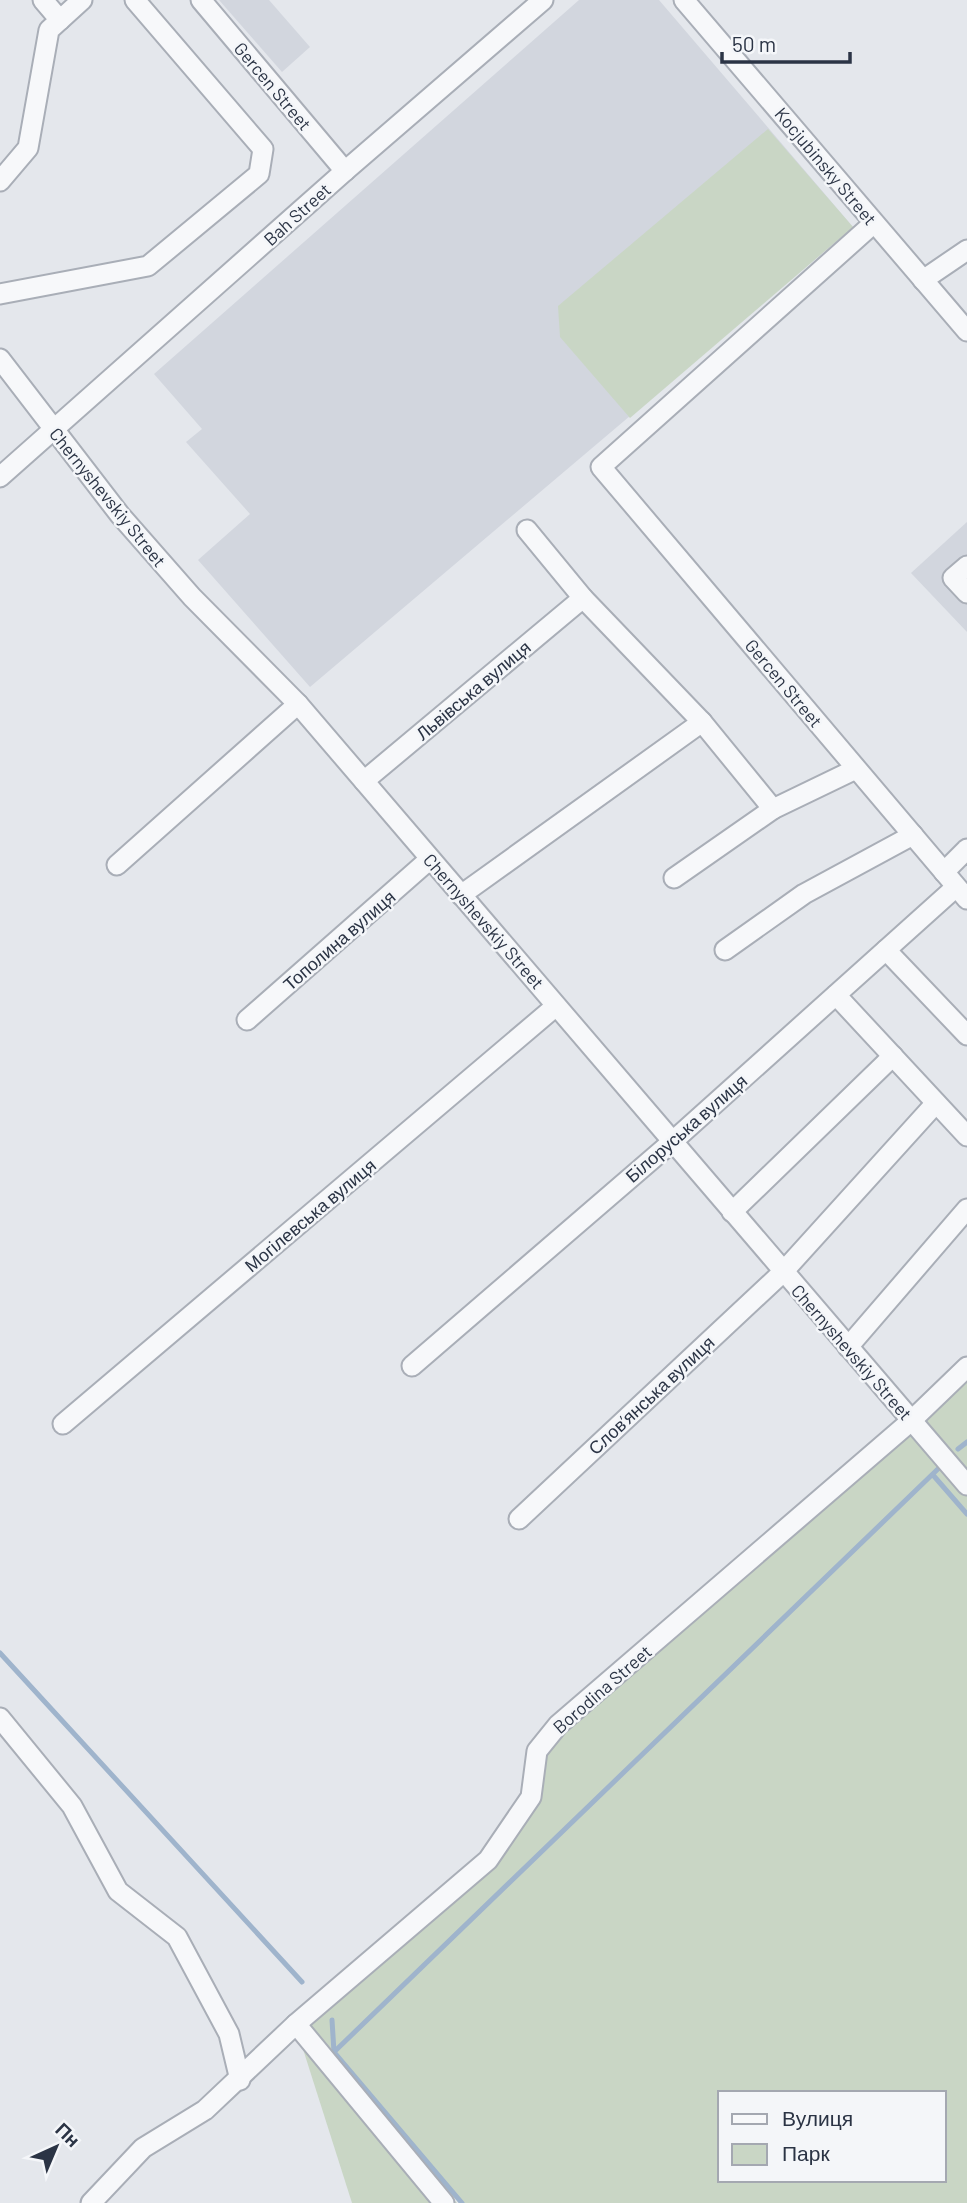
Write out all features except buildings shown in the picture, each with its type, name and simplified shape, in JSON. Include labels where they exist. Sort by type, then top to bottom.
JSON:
[{"type":"street","points":[[43,0],[60,20]]},
{"type":"street","points":[[0,181],[28,148],[49,30],[82,0]]},
{"type":"street","points":[[0,293],[148,267],[259,174],[263,149],[135,0]]},
{"type":"street","name":"Gercen Street","points":[[201,0],[345,171]]},
{"type":"street","name":"Bah Street","points":[[0,477],[345,171],[543,0]]},
{"type":"street","name":"Kocjubinsky Street","points":[[684,0],[967,331]]},
{"type":"street","name":"Gercen Street","points":[[874,223],[601,467],[956,886]]},
{"type":"street","points":[[923,280],[967,250]]},
{"type":"street","name":"Chernyshevskiy Street","points":[[0,359],[120,515],[183,587],[298,704],[967,1485]]},
{"type":"street","points":[[527,530],[583,598],[702,722],[774,809]]},
{"type":"street","points":[[967,566],[953,578],[967,593]]},
{"type":"street","name":"Львівська вулиця","points":[[364,781],[583,598]]},
{"type":"street","points":[[117,865],[298,704]]},
{"type":"street","points":[[461,895],[702,722]]},
{"type":"street","points":[[674,877],[774,809],[856,769]]},
{"type":"street","points":[[725,950],[804,894],[913,835]]},
{"type":"street","name":"Білоруська вулиця","points":[[412,1366],[672,1142],[956,886],[967,849]]},
{"type":"street","name":"Тополина вулиця","points":[[247,1020],[430,859]]},
{"type":"street","points":[[886,950],[967,1035]]},
{"type":"street","points":[[836,995],[967,1136]]},
{"type":"street","name":"Могілевська вулиця","points":[[64,1424],[556,1006]]},
{"type":"street","points":[[732,1212],[892,1056]]},
{"type":"street","name":"Слов’янська вулиця","points":[[519,1519],[783,1272],[936,1103]]},
{"type":"street","points":[[848,1347],[967,1209]]},
{"type":"street","name":"Borodina Street","points":[[91,2203],[143,2148],[205,2110],[240,2080],[296,2024],[488,1860],[531,1797],[537,1751],[558,1725],[911,1421],[967,1367]]},
{"type":"street","points":[[0,1718],[72,1806],[118,1891],[177,1937],[229,2034],[240,2080]]},
{"type":"street","points":[[296,2024],[444,2203]]},
{"type":"shaded area","points":[[219,0],[269,0],[310,47],[282,72]]},
{"type":"shaded area","points":[[579,0],[659,0],[853,227],[310,687],[198,560],[250,514],[186,442],[202,429],[154,374]]},
{"type":"shaded area","points":[[967,522],[967,632],[911,573]]},
{"type":"green space","points":[[768,129],[853,227],[630,418],[560,337],[558,306]]},
{"type":"green space","points":[[967,1368],[967,2203],[459,2203],[295,2021],[487,1859],[531,1797],[537,1751]]},
{"type":"green space","points":[[295,2024],[457,2203],[352,2203]]},
{"type":"waterway","points":[[958,1449],[967,1442]]},
{"type":"waterway","points":[[334,2052],[940,1467]]},
{"type":"waterway","points":[[933,1475],[967,1514]]},
{"type":"waterway","points":[[0,1653],[302,1982]]},
{"type":"waterway","points":[[332,2020],[334,2052],[462,2203]]}]
